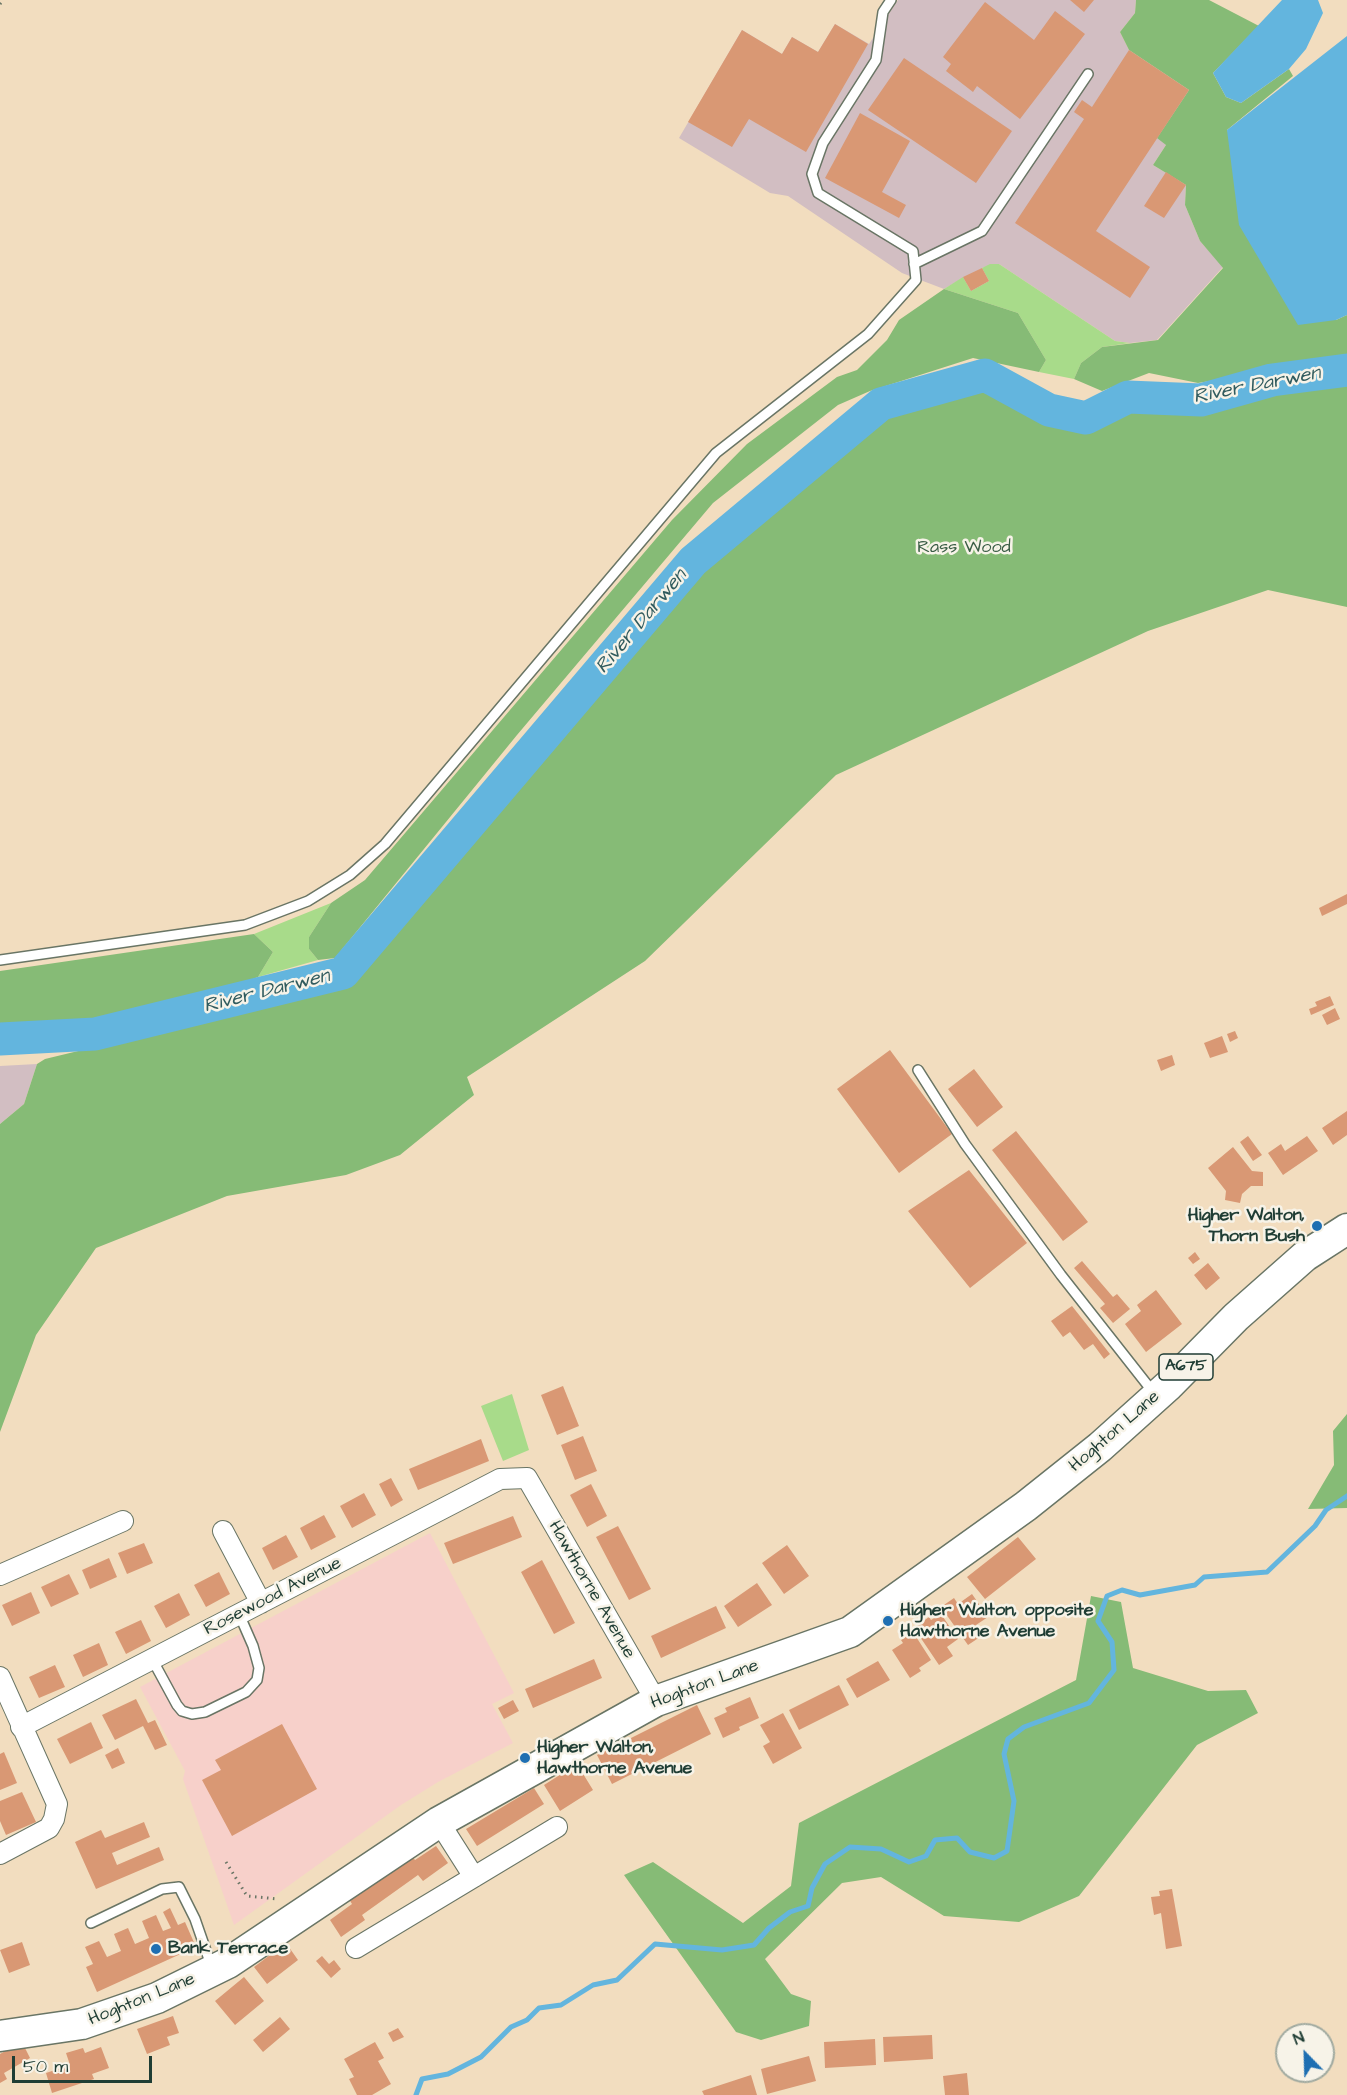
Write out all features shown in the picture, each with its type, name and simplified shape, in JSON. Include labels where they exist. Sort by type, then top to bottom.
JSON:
[{"type":"main road","name":"Hoghton Lane","points":[[0,2036],[82,2024],[157,1998],[228,1963],[439,1822],[656,1701],[850,1632],[1026,1506],[1101,1447],[1236,1317],[1305,1256],[1347,1229]]},
{"type":"street","name":"Hawthorne Avenue","points":[[527,1478],[656,1701]]},
{"type":"street","name":"Rosewood Avenue","points":[[21,1727],[500,1479],[527,1478]]},
{"type":"street","points":[[0,1575],[123,1521]]},
{"type":"street","points":[[223,1531],[261,1603]]},
{"type":"street","points":[[0,1677],[57,1804],[54,1819],[49,1828],[0,1854]]},
{"type":"street","points":[[439,1822],[474,1877]]},
{"type":"street","points":[[357,1948],[557,1827]]},
{"type":"lane","points":[[0,960],[245,925],[308,901],[350,875],[385,844],[716,453],[868,334],[916,280],[913,251],[818,193],[812,174],[823,143],[876,60],[883,12],[891,0]]},
{"type":"lane","points":[[914,264],[982,231],[1088,74]]},
{"type":"lane","points":[[918,1070],[965,1143],[1061,1275],[1156,1396]]},
{"type":"lane","points":[[152,1659],[182,1711],[192,1714],[205,1712],[246,1692],[257,1680],[259,1668],[253,1646],[239,1614]]},
{"type":"lane","points":[[91,1923],[162,1889],[179,1887],[195,1919],[213,1970]]},
{"type":"path","points":[[0,4],[3,0]]},
{"type":"path","points":[[226,1862],[247,1896],[304,1901],[310,1908]]},
{"type":"shaded area","points":[[898,0],[1136,0],[1135,13],[1120,32],[1129,50],[1189,90],[1158,137],[1166,145],[1153,165],[1186,185],[1185,205],[1200,241],[1223,267],[1157,340],[1130,343],[1115,341],[999,264],[982,268],[989,281],[971,291],[963,278],[944,289],[902,273],[788,196],[770,193],[679,138],[742,30],[782,54],[792,37],[818,52],[835,24],[869,44]]},
{"type":"shaded area","points":[[37,1064],[24,1104],[0,1124],[0,1066]]},
{"type":"shaded area","points":[[430,1533],[514,1693],[492,1704],[513,1743],[438,1782],[401,1805],[234,1925],[183,1779],[185,1771],[140,1687]]},
{"type":"green space","points":[[1136,0],[1209,0],[1259,26],[1213,73],[1226,97],[1241,103],[1289,69],[1293,76],[1227,130],[1336,320],[1347,315],[1347,361],[1198,383],[1149,373],[1102,391],[1074,379],[1081,363],[1102,347],[1158,340],[1223,268],[1200,241],[1185,205],[1186,185],[1153,165],[1166,145],[1157,138],[1189,90],[1129,50],[1120,32],[1135,13]]},
{"type":"green space","points":[[990,264],[999,264],[1115,341],[1130,343],[1102,347],[1081,363],[1074,379],[1039,372],[1046,360],[1018,313],[944,289],[963,277],[971,291],[989,281],[982,268]]},
{"type":"green space","points":[[944,289],[1018,313],[1046,360],[1039,372],[973,358],[870,391],[838,405],[713,503],[517,735],[335,958],[318,960],[309,949],[309,937],[331,903],[365,880],[672,520],[747,444],[837,377],[857,370],[887,340],[899,320]]},
{"type":"green space","name":"Rass Wood","points":[[1347,376],[1347,607],[1268,590],[1148,631],[836,775],[645,961],[467,1077],[474,1095],[400,1155],[346,1175],[227,1196],[96,1248],[36,1335],[0,1432],[0,1124],[24,1104],[37,1064],[45,1059],[352,985],[703,569],[885,413],[984,382],[1041,414],[1086,421],[1128,403],[1202,406],[1274,385]]},
{"type":"green space","points":[[331,903],[309,937],[309,949],[318,960],[258,977],[273,952],[254,934]]},
{"type":"green space","points":[[254,934],[273,952],[258,977],[224,990],[93,1023],[0,1024],[0,971]]},
{"type":"green space","points":[[512,1394],[529,1450],[503,1461],[481,1406]]},
{"type":"green space","points":[[1347,1414],[1347,1508],[1308,1509],[1334,1465],[1333,1431]]},
{"type":"green space","points":[[1091,1596],[1121,1602],[1133,1668],[1208,1691],[1246,1690],[1258,1713],[1197,1745],[1079,1896],[1019,1922],[944,1916],[881,1877],[842,1883],[765,1959],[791,1994],[811,2001],[809,2026],[761,2040],[736,2032],[624,1875],[653,1862],[743,1923],[791,1886],[799,1823],[1076,1680]]},
{"type":"water","points":[[1282,0],[1318,0],[1323,13],[1306,49],[1289,69],[1241,103],[1226,97],[1213,73]]},
{"type":"water","points":[[1347,36],[1347,315],[1336,320],[1298,325],[1239,225],[1227,130]]},
{"type":"building","points":[[1070,0],[1094,0],[1084,12]]},
{"type":"building","points":[[985,2],[1034,40],[1055,11],[1085,34],[1020,119],[977,86],[973,92],[946,71],[951,64],[943,57]]},
{"type":"building","points":[[835,24],[868,44],[806,152],[749,119],[732,147],[688,122],[742,30],[782,54],[792,37],[818,52]]},
{"type":"building","points":[[1129,50],[1189,90],[1096,231],[1150,267],[1130,298],[1015,223],[1084,119],[1074,112],[1082,100],[1092,107]]},
{"type":"building","points":[[904,58],[1012,131],[976,183],[868,110]]},
{"type":"building","points":[[860,113],[910,141],[882,192],[906,205],[899,218],[825,178]]},
{"type":"building","points":[[1166,172],[1186,185],[1164,218],[1144,206]]},
{"type":"building","points":[[982,268],[989,281],[971,291],[963,277]]},
{"type":"building","points":[[1347,894],[1347,904],[1322,916],[1319,908]]},
{"type":"building","points":[[1330,996],[1334,1005],[1311,1015],[1309,1009],[1317,1006],[1315,1002]]},
{"type":"building","points":[[1335,1008],[1340,1019],[1327,1025],[1322,1015]]},
{"type":"building","points":[[1235,1031],[1238,1038],[1230,1042],[1227,1034]]},
{"type":"building","points":[[1222,1036],[1228,1052],[1210,1058],[1204,1043]]},
{"type":"building","points":[[890,1050],[952,1134],[899,1173],[837,1089]]},
{"type":"building","points":[[1172,1055],[1175,1065],[1161,1071],[1157,1060]]},
{"type":"building","points":[[974,1069],[1003,1107],[977,1127],[948,1089]]},
{"type":"building","points":[[1347,1111],[1347,1135],[1333,1145],[1322,1128]]},
{"type":"building","points":[[1016,1131],[1088,1222],[1063,1241],[992,1150]]},
{"type":"building","points":[[1248,1136],[1262,1155],[1253,1161],[1240,1142]]},
{"type":"building","points":[[1307,1136],[1318,1151],[1283,1175],[1268,1153],[1281,1144],[1285,1151]]},
{"type":"building","points":[[1233,1147],[1252,1171],[1263,1172],[1263,1186],[1251,1186],[1242,1194],[1240,1203],[1225,1200],[1226,1191],[1208,1168]]},
{"type":"building","points":[[969,1170],[1027,1243],[970,1288],[908,1211]]},
{"type":"building","points":[[1195,1252],[1200,1259],[1193,1264],[1188,1258]]},
{"type":"building","points":[[1082,1261],[1113,1297],[1117,1294],[1130,1309],[1113,1323],[1100,1308],[1105,1304],[1074,1268]]},
{"type":"building","points":[[1208,1263],[1220,1278],[1206,1290],[1194,1275]]},
{"type":"building","points":[[1156,1290],[1182,1324],[1146,1352],[1125,1324],[1141,1311],[1137,1305]]},
{"type":"building","points":[[1072,1306],[1110,1354],[1104,1359],[1093,1344],[1084,1350],[1070,1332],[1063,1337],[1051,1321]]},
{"type":"building","points":[[563,1386],[579,1426],[557,1435],[541,1395]]},
{"type":"building","points":[[583,1436],[597,1471],[575,1480],[561,1445]]},
{"type":"building","points":[[481,1439],[489,1461],[418,1490],[409,1469]]},
{"type":"building","points":[[391,1478],[403,1500],[391,1507],[379,1484]]},
{"type":"building","points":[[591,1484],[607,1516],[587,1527],[570,1495]]},
{"type":"building","points":[[364,1493],[376,1515],[352,1528],[340,1506]]},
{"type":"building","points":[[324,1515],[336,1537],[311,1550],[300,1528]]},
{"type":"building","points":[[513,1516],[522,1537],[453,1564],[444,1543]]},
{"type":"building","points":[[618,1526],[651,1589],[629,1600],[596,1537]]},
{"type":"building","points":[[286,1535],[298,1557],[273,1570],[262,1548]]},
{"type":"building","points":[[1018,1537],[1036,1559],[985,1599],[967,1577]]},
{"type":"building","points":[[144,1543],[153,1563],[127,1574],[118,1553]]},
{"type":"building","points":[[787,1545],[809,1576],[784,1594],[762,1563]]},
{"type":"building","points":[[109,1558],[117,1577],[90,1589],[82,1570]]},
{"type":"building","points":[[542,1560],[575,1623],[554,1634],[521,1572]]},
{"type":"building","points":[[219,1572],[230,1594],[206,1607],[194,1585]]},
{"type":"building","points":[[69,1574],[79,1594],[51,1607],[41,1587]]},
{"type":"building","points":[[757,1583],[772,1605],[738,1627],[724,1606]]},
{"type":"building","points":[[31,1592],[40,1613],[12,1626],[2,1605]]},
{"type":"building","points":[[179,1593],[190,1615],[166,1628],[154,1606]]},
{"type":"building","points":[[972,1594],[988,1617],[976,1625],[983,1635],[968,1645],[941,1607],[954,1598],[958,1604]]},
{"type":"building","points":[[716,1606],[726,1628],[661,1658],[651,1636]]},
{"type":"building","points":[[941,1614],[958,1639],[947,1647],[953,1656],[939,1665],[914,1628],[929,1617],[931,1620]]},
{"type":"building","points":[[141,1620],[151,1641],[126,1654],[115,1632]]},
{"type":"building","points":[[913,1632],[931,1660],[919,1668],[921,1671],[910,1678],[892,1650],[903,1643],[901,1640]]},
{"type":"building","points":[[99,1643],[108,1665],[83,1677],[73,1655]]},
{"type":"building","points":[[594,1659],[602,1678],[533,1708],[525,1689]]},
{"type":"building","points":[[878,1661],[890,1680],[857,1698],[846,1679]]},
{"type":"building","points":[[55,1665],[65,1687],[39,1698],[29,1677]]},
{"type":"building","points":[[839,1685],[849,1705],[799,1730],[789,1710]]},
{"type":"building","points":[[750,1697],[759,1718],[739,1727],[740,1730],[723,1738],[714,1718],[727,1712],[725,1708]]},
{"type":"building","points":[[136,1699],[148,1723],[155,1720],[167,1745],[155,1750],[143,1726],[115,1740],[102,1715]]},
{"type":"building","points":[[513,1700],[519,1711],[504,1719],[498,1708]]},
{"type":"building","points":[[697,1705],[711,1734],[612,1784],[597,1755]]},
{"type":"building","points":[[783,1713],[802,1748],[773,1764],[763,1746],[770,1742],[760,1725]]},
{"type":"building","points":[[91,1722],[103,1748],[70,1764],[57,1739]]},
{"type":"building","points":[[282,1724],[317,1789],[232,1836],[202,1780],[221,1770],[215,1760]]},
{"type":"building","points":[[118,1748],[125,1763],[112,1769],[105,1755]]},
{"type":"building","points":[[4,1752],[17,1783],[0,1790],[0,1754]]},
{"type":"building","points":[[577,1764],[593,1790],[560,1811],[544,1785]]},
{"type":"building","points":[[534,1788],[544,1804],[477,1846],[466,1829]]},
{"type":"building","points":[[22,1792],[36,1822],[6,1835],[0,1821],[0,1801]]},
{"type":"building","points":[[144,1822],[150,1837],[112,1853],[117,1865],[159,1847],[164,1860],[96,1889],[75,1842],[101,1830],[105,1838]]},
{"type":"building","points":[[436,1846],[448,1863],[423,1881],[418,1875],[362,1915],[365,1920],[341,1937],[330,1920],[352,1904],[349,1899],[411,1855],[415,1860]]},
{"type":"building","points":[[1172,1889],[1182,1946],[1166,1949],[1161,1913],[1154,1915],[1151,1897],[1160,1896],[1159,1891]]},
{"type":"building","name":"Bank Terrace","points":[[170,1908],[178,1925],[185,1922],[196,1947],[97,1992],[86,1967],[93,1964],[85,1947],[99,1941],[107,1957],[121,1951],[114,1934],[128,1928],[135,1944],[149,1938],[142,1921],[156,1915],[163,1931],[171,1928],[163,1912]]},
{"type":"building","points":[[22,1942],[30,1965],[9,1973],[0,1950]]},
{"type":"building","points":[[286,1943],[298,1960],[267,1984],[254,1967]]},
{"type":"building","points":[[322,1956],[329,1964],[334,1960],[341,1969],[331,1978],[316,1961]]},
{"type":"building","points":[[244,1977],[264,2001],[235,2025],[215,2001]]},
{"type":"building","points":[[173,2016],[179,2033],[167,2037],[170,2045],[147,2054],[137,2029]]},
{"type":"building","points":[[280,2017],[290,2029],[263,2052],[253,2040]]},
{"type":"building","points":[[398,2028],[404,2037],[393,2042],[388,2033]]},
{"type":"building","points":[[932,2035],[933,2059],[884,2062],[883,2037]]},
{"type":"building","points":[[875,2039],[876,2065],[825,2068],[824,2042]]},
{"type":"building","points":[[22,2042],[30,2058],[4,2073],[7,2079],[0,2083],[0,2054]]},
{"type":"building","points":[[375,2042],[384,2058],[378,2061],[391,2084],[372,2095],[357,2095],[349,2079],[354,2077],[344,2059]]},
{"type":"building","points":[[101,2047],[109,2068],[92,2074],[94,2079],[52,2093],[46,2073],[70,2065],[66,2053],[83,2048],[85,2053]]},
{"type":"building","points":[[809,2056],[816,2081],[767,2094],[761,2069]]},
{"type":"building","points":[[967,2073],[969,2095],[945,2095],[943,2076]]},
{"type":"building","points":[[751,2075],[757,2095],[704,2095],[702,2091]]},
{"type":"waterway","name":"River Darwen","points":[[0,1039],[95,1034],[343,973],[693,561],[881,404],[985,375],[1049,410],[1086,418],[1128,397],[1201,400],[1272,380],[1347,370]]},
{"type":"waterway","points":[[416,2095],[422,2079],[448,2074],[481,2057],[511,2027],[527,2020],[539,2008],[561,2005],[593,1985],[617,1980],[655,1944],[722,1950],[754,1945],[769,1928],[790,1912],[808,1906],[812,1888],[825,1864],[850,1847],[881,1849],[909,1862],[926,1856],[935,1840],[957,1838],[970,1852],[994,1858],[1007,1851],[1014,1801],[1004,1754],[1008,1739],[1024,1727],[1089,1703],[1114,1670],[1112,1642],[1098,1621],[1107,1596],[1122,1590],[1140,1595],[1195,1585],[1204,1577],[1267,1572],[1315,1526],[1326,1510],[1347,1496]]},
{"type":"place","name":"Higher Walton, Thorn Bush","points":[[1317,1226]]},
{"type":"place","name":"Higher Walton, opposite Hawthorne Avenue","points":[[888,1621]]},
{"type":"place","name":"Higher Walton, Hawthorne Avenue","points":[[525,1758]]},
{"type":"place","name":"Bank Terrace","points":[[156,1949]]}]
